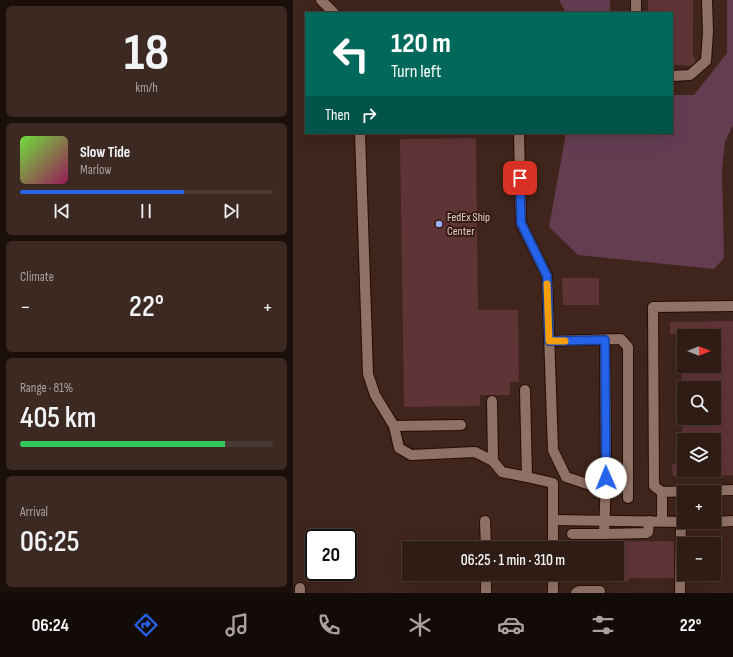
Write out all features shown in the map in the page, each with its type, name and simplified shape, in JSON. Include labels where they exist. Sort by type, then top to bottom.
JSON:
[{"type":"street","points":[[321,0],[332,12]]},
{"type":"street","points":[[636,0],[636,12]]},
{"type":"street","points":[[673,76],[690,75],[706,60],[708,32],[707,0]]},
{"type":"street","points":[[360,134],[368,374],[375,395],[394,426],[399,448],[411,455],[475,452],[493,461],[503,472],[553,483],[553,541]]},
{"type":"street","points":[[519,134],[521,223],[547,276],[553,450],[566,477],[606,490]]},
{"type":"street","points":[[733,306],[653,307],[654,486],[662,492],[733,490]]},
{"type":"street","points":[[549,341],[621,339],[628,347],[628,498]]},
{"type":"street","points":[[605,340],[605,534]]},
{"type":"street","points":[[525,390],[527,477]]},
{"type":"street","points":[[492,401],[493,461]]},
{"type":"street","points":[[394,426],[461,425]]},
{"type":"street","points":[[662,492],[662,521]]},
{"type":"street","points":[[553,520],[677,522]]},
{"type":"street","points":[[485,521],[486,541]]},
{"type":"street","points":[[573,534],[646,533],[648,532],[649,521]]},
{"type":"street","points":[[721,522],[733,521]]},
{"type":"street","points":[[680,593],[683,529]]},
{"type":"street","points":[[486,581],[486,593]]},
{"type":"street","points":[[553,581],[553,593]]},
{"type":"street","points":[[576,593],[579,591],[600,591]]},
{"type":"shaded area","points":[[559,0],[610,0],[610,12],[565,12]]},
{"type":"shaded area","points":[[727,0],[733,0],[733,125],[725,142],[722,170],[724,258],[714,269],[578,255],[549,227],[566,134],[673,134],[673,95],[694,95],[727,53]]},
{"type":"building","points":[[648,0],[693,0],[693,57],[695,57],[695,62],[690,66],[673,65],[673,12],[648,12]]},
{"type":"building","name":"FedEx Ship Center","points":[[476,138],[478,310],[518,310],[519,382],[510,382],[510,395],[480,395],[480,406],[404,407],[400,139]]},
{"type":"building","points":[[562,278],[599,278],[599,305],[563,305]]},
{"type":"building","points":[[733,321],[733,475],[721,476],[721,433],[683,433],[682,425],[721,425],[721,381],[682,381],[681,373],[721,373],[721,329],[677,329],[677,334],[670,334],[670,322]]},
{"type":"building","points":[[672,464],[677,464],[677,476],[673,476]]},
{"type":"building","points":[[624,541],[674,541],[674,578],[629,578],[629,581],[624,581]]},
{"type":"slow traffic","points":[[547,284],[549,341],[565,341]]},
{"type":"place","name":"FedEx Ship Center","points":[[439,224]]},
{"type":"route","points":[[520,178],[521,223],[547,276],[549,341],[605,340],[606,478]]}]
